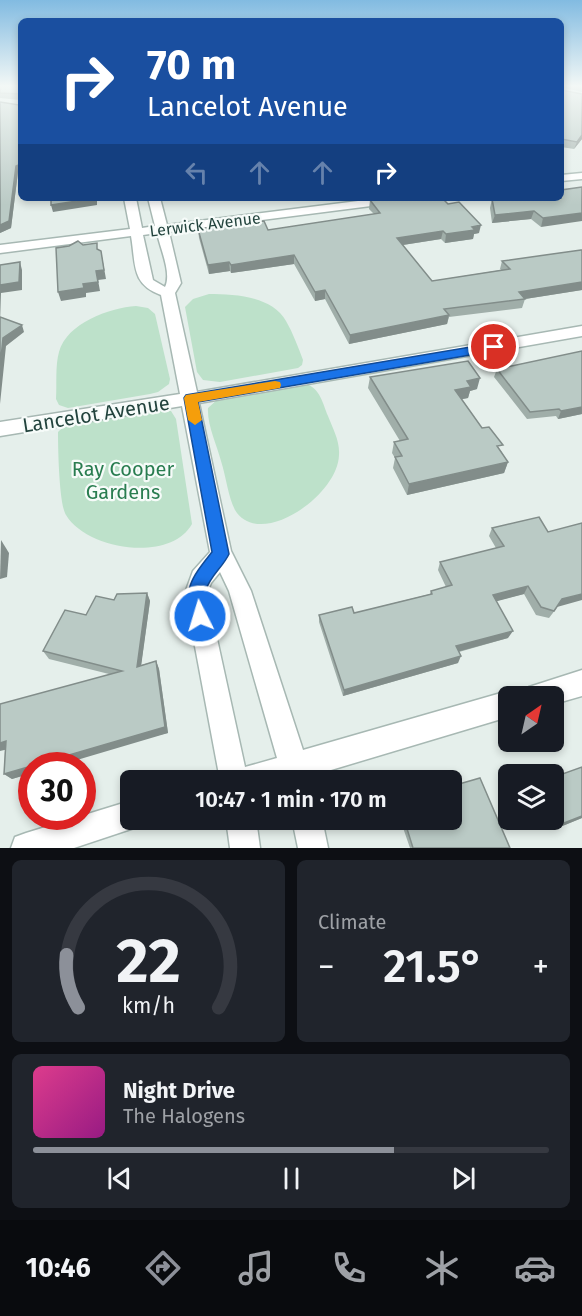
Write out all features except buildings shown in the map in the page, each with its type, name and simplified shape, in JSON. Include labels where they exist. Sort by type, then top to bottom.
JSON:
[{"type":"street","points":[[564,176],[582,176]]},
{"type":"street","points":[[131,201],[146,280],[152,287],[168,293]]},
{"type":"street","points":[[155,201],[174,283],[168,293],[221,554],[240,591],[295,770]]},
{"type":"street","name":"Lerwick Avenue","points":[[0,249],[387,201]]},
{"type":"street","name":"Lancelot Avenue","points":[[0,429],[582,332]]},
{"type":"street","points":[[221,554],[201,578],[196,593],[232,770]]},
{"type":"street","points":[[564,688],[582,683]]},
{"type":"street","points":[[305,770],[498,707]]},
{"type":"street","points":[[26,848],[120,819]]},
{"type":"street","points":[[243,830],[245,848]]},
{"type":"street","points":[[309,830],[313,848]]},
{"type":"green space","points":[[209,294],[252,298],[272,306],[289,326],[303,360],[302,365],[298,368],[220,382],[203,380],[197,372],[185,307],[193,299]]},
{"type":"green space","name":"Ray Cooper Gardens","points":[[136,306],[148,308],[155,314],[170,379],[169,384],[158,392],[150,394],[68,408],[59,405],[56,399],[57,363],[63,342],[80,325],[90,319],[114,310]]},
{"type":"green space","name":"Ray Cooper Gardens","points":[[306,384],[315,389],[320,397],[336,435],[339,455],[335,471],[326,487],[296,513],[278,521],[261,524],[246,521],[235,510],[231,499],[211,428],[208,408],[218,399]]},
{"type":"green space","name":"Ray Cooper Gardens","points":[[160,409],[171,411],[176,419],[192,524],[181,536],[166,544],[148,548],[109,544],[91,537],[77,527],[66,515],[64,509],[59,475],[58,432],[64,426],[72,424]]},
{"type":"slow traffic","points":[[195,420],[191,398],[275,385]]},
{"type":"route","points":[[200,616],[196,593],[201,578],[221,554],[191,398],[494,347]]}]
